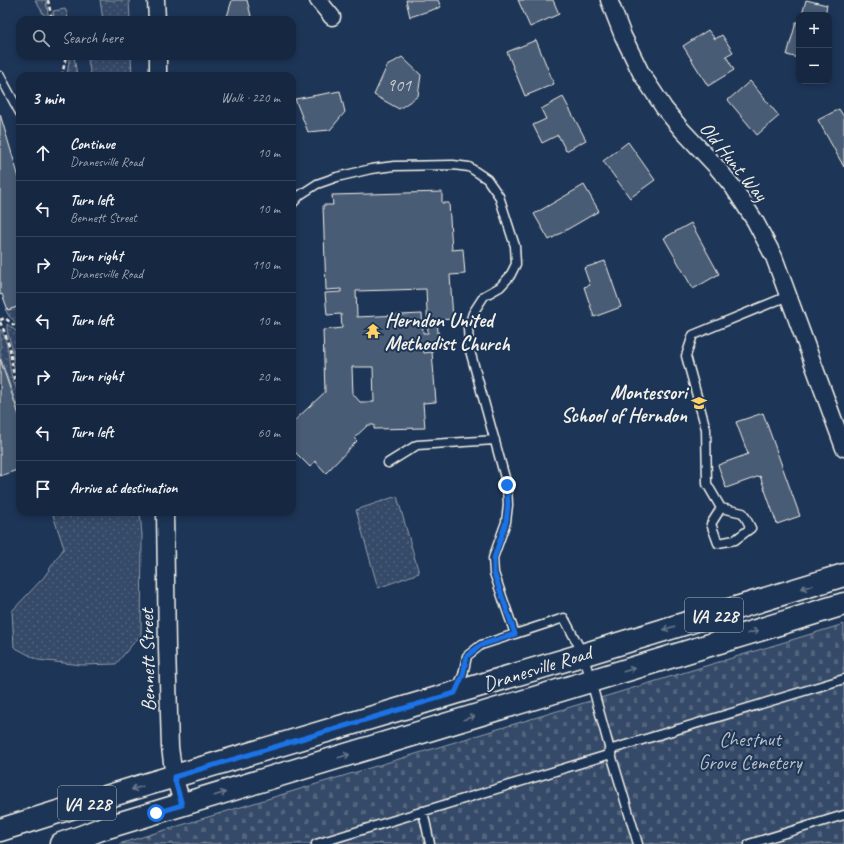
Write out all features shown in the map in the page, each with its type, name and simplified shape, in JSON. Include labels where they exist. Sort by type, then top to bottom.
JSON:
[{"type":"main road","name":"Dranesville Road","points":[[0,830],[844,575]]},
{"type":"main road","name":"Dranesville Road","points":[[75,842],[101,829],[844,604]]},
{"type":"street","points":[[156,0],[157,16]]},
{"type":"street","points":[[318,0],[332,17]]},
{"type":"street","name":"Old Hunt Way","points":[[609,0],[623,36],[641,73],[664,108],[733,187],[755,221],[774,257],[844,448]]},
{"type":"street","points":[[158,60],[158,72]]},
{"type":"street","name":"Bennett Street","points":[[165,516],[170,747],[174,777],[182,805]]},
{"type":"lane","points":[[0,76],[16,106]]},
{"type":"lane","points":[[296,199],[300,194],[317,184],[337,177],[371,169],[394,166],[453,165],[469,167],[487,179],[499,196],[515,246],[516,264],[510,276],[500,287],[484,296],[474,312],[468,328],[469,347],[507,485],[508,505],[506,522],[494,558],[494,573],[515,634]]},
{"type":"lane","points":[[721,508],[711,524],[718,543],[735,540],[751,528],[743,513],[721,508],[707,484],[706,429],[686,356],[693,335],[788,296]]},
{"type":"lane","points":[[388,463],[417,445],[495,440]]},
{"type":"lane","points":[[455,693],[463,675],[467,656],[481,645],[564,618],[583,654],[592,681],[610,752],[638,844]]},
{"type":"lane","points":[[316,844],[844,679]]},
{"type":"lane","points":[[422,812],[430,844]]},
{"type":"lane","points":[[749,844],[844,815]]},
{"type":"path","points":[[48,0],[51,16]]},
{"type":"path","points":[[63,72],[65,60]]},
{"type":"path","points":[[16,327],[5,318],[0,321],[10,349],[14,378],[16,382]]},
{"type":"green space","points":[[35,0],[46,0],[48,16],[45,16]]},
{"type":"green space","points":[[100,0],[129,0],[130,16],[102,16]]},
{"type":"green space","points":[[65,9],[67,16],[54,16],[53,11]]},
{"type":"green space","points":[[75,60],[76,72],[68,72],[69,61]]},
{"type":"green space","points":[[88,60],[131,60],[132,72],[90,72]]},
{"type":"green space","points":[[16,307],[16,323],[5,309],[8,310]]},
{"type":"green space","points":[[7,324],[16,331],[16,374],[13,366],[12,346],[7,331]]},
{"type":"green space","points":[[0,329],[7,344],[10,370],[16,387],[16,403],[0,356]]},
{"type":"green space","points":[[397,496],[419,573],[378,588],[356,510]]},
{"type":"green space","points":[[53,516],[140,516],[142,535],[141,637],[136,640],[116,664],[82,665],[38,660],[14,647],[12,611],[44,577],[64,548]]},
{"type":"green space","name":"Chestnut Grove Cemetery","points":[[844,624],[844,844],[119,844]]},
{"type":"building","points":[[232,0],[247,0],[251,16],[227,16]]},
{"type":"building","points":[[406,0],[438,0],[441,7],[410,17]]},
{"type":"building","points":[[518,0],[553,0],[559,14],[530,27]]},
{"type":"building","points":[[806,0],[827,5],[826,12],[803,12]]},
{"type":"building","points":[[796,22],[796,57],[787,55]]},
{"type":"building","points":[[708,30],[715,39],[722,35],[733,52],[726,56],[734,70],[708,86],[683,46]]},
{"type":"building","points":[[536,40],[554,84],[525,96],[507,52]]},
{"type":"building","points":[[402,57],[421,75],[418,96],[399,109],[374,95],[387,66]]},
{"type":"building","points":[[750,81],[779,116],[757,135],[728,100]]},
{"type":"building","points":[[340,91],[345,112],[330,130],[308,132],[296,99]]},
{"type":"building","points":[[563,97],[586,140],[566,151],[558,135],[542,143],[533,125],[546,119],[541,109]]},
{"type":"building","points":[[839,109],[844,117],[844,167],[818,120]]},
{"type":"building","points":[[0,114],[16,168],[16,307],[8,310],[2,294],[0,295]]},
{"type":"building","points":[[628,142],[655,180],[630,198],[603,161]]},
{"type":"building","points":[[584,185],[599,211],[549,240],[534,214]]},
{"type":"building","name":"Herndon United Methodist Church","points":[[442,192],[442,203],[449,203],[452,250],[463,249],[465,274],[450,275],[453,319],[437,320],[439,344],[423,345],[424,353],[432,352],[436,402],[423,403],[425,428],[374,429],[374,425],[368,425],[354,438],[357,441],[326,473],[315,461],[310,467],[296,453],[296,419],[325,392],[323,330],[342,328],[341,314],[327,315],[325,293],[341,292],[341,289],[326,290],[323,205],[333,205],[332,195]],"holes":[[[426,289],[428,333],[423,333],[422,314],[357,317],[356,291]],[[352,367],[373,367],[374,402],[360,402],[353,394]]]},
{"type":"building","points":[[691,223],[719,274],[693,289],[664,238]]},
{"type":"building","points":[[605,261],[621,307],[594,317],[584,287],[590,285],[584,268]]},
{"type":"building","points":[[0,359],[16,406],[16,470],[0,476]]},
{"type":"building","points":[[763,413],[800,516],[777,524],[760,476],[726,488],[718,465],[748,454],[736,422]]},
{"type":"place","name":"Herndon United Methodist Church","points":[[373,331]]},
{"type":"place","name":"Montessori School of Herndon","points":[[699,403]]},
{"type":"route","points":[[156,813],[182,805],[174,777],[455,693],[463,675],[467,656],[481,645],[515,634],[494,573],[494,558],[506,522],[508,505],[507,485]]}]
